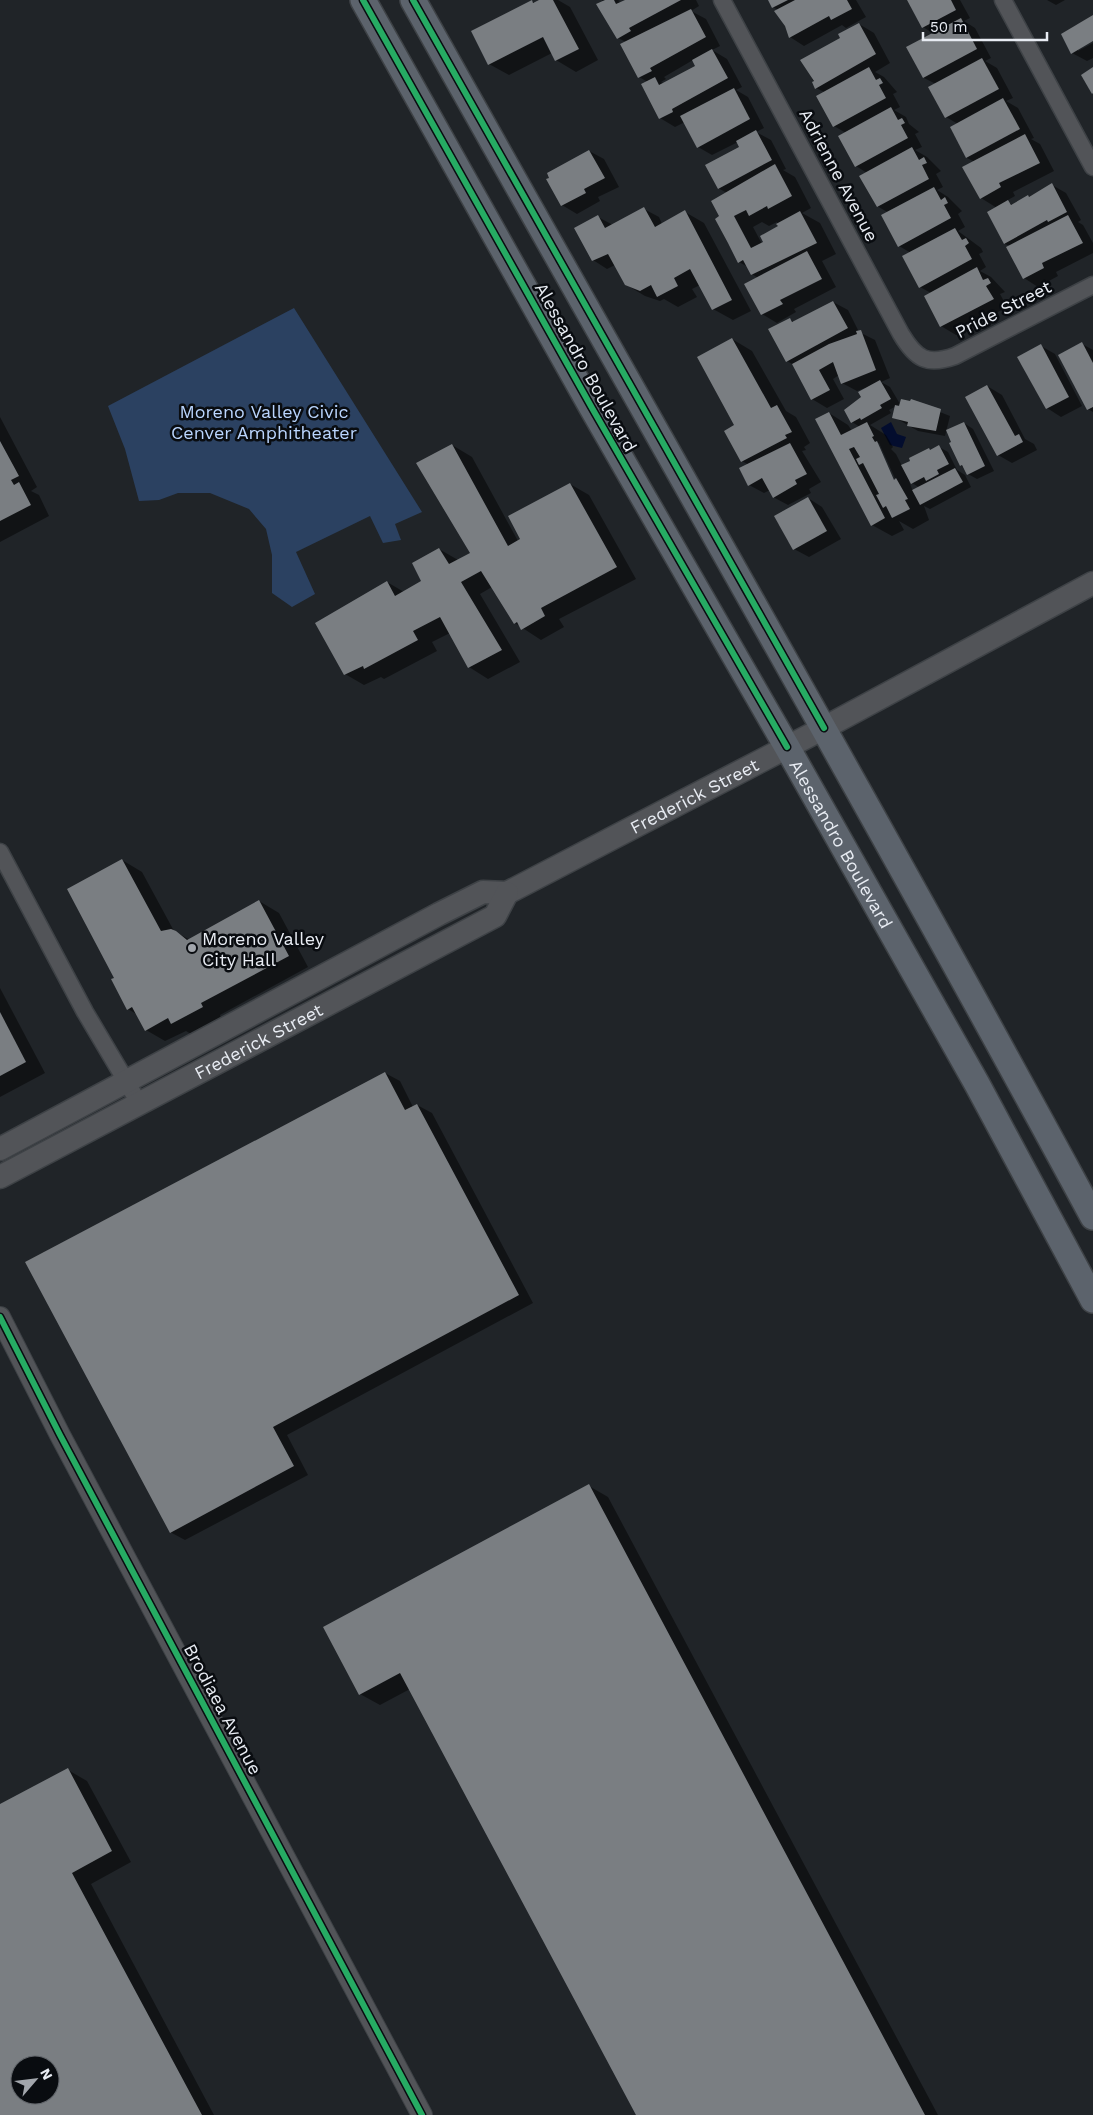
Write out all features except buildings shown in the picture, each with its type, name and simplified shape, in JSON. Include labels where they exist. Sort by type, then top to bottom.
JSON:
[{"type":"main road","name":"Alessandro Boulevard","points":[[363,0],[592,408],[787,747],[972,1075],[1093,1300]]},
{"type":"main road","name":"Alessandro Boulevard","points":[[413,0],[824,728],[1093,1217]]},
{"type":"main road","name":"Frederick Street","points":[[0,1149],[439,914],[483,892],[507,893],[824,728],[1093,583]]},
{"type":"main road","name":"Frederick Street","points":[[0,1177],[495,916],[507,893]]},
{"type":"main road","points":[[301,1019],[304,1008],[316,998],[433,933],[439,914]]},
{"type":"street","name":"Adrienne Avenue","points":[[722,0],[901,334],[915,354],[929,361]]},
{"type":"street","points":[[1004,0],[1093,167]]},
{"type":"street","name":"Pride Street","points":[[929,361],[939,361],[955,356],[1093,285]]},
{"type":"street","points":[[0,852],[85,1012],[139,1104]]},
{"type":"street","name":"Brodiaea Avenue","points":[[0,1317],[60,1435],[422,2115]]},
{"type":"green space","name":"Moreno Valley Civic Cenver Amphitheater","points":[[294,308],[422,512],[395,524],[401,540],[383,543],[370,516],[296,552],[315,594],[292,607],[272,593],[272,555],[266,529],[249,509],[210,493],[178,493],[159,500],[139,501],[125,449],[108,406]]},
{"type":"shaded area","points":[[891,422],[897,434],[906,437],[902,448],[890,445],[881,428]]},
{"type":"cycle path","points":[[363,0],[592,408],[787,747]]},
{"type":"cycle path","points":[[413,0],[824,728]]},
{"type":"cycle path","points":[[0,1317],[60,1435],[422,2115]]},
{"type":"place","name":"Moreno Valley City Hall","points":[[192,948]]}]
